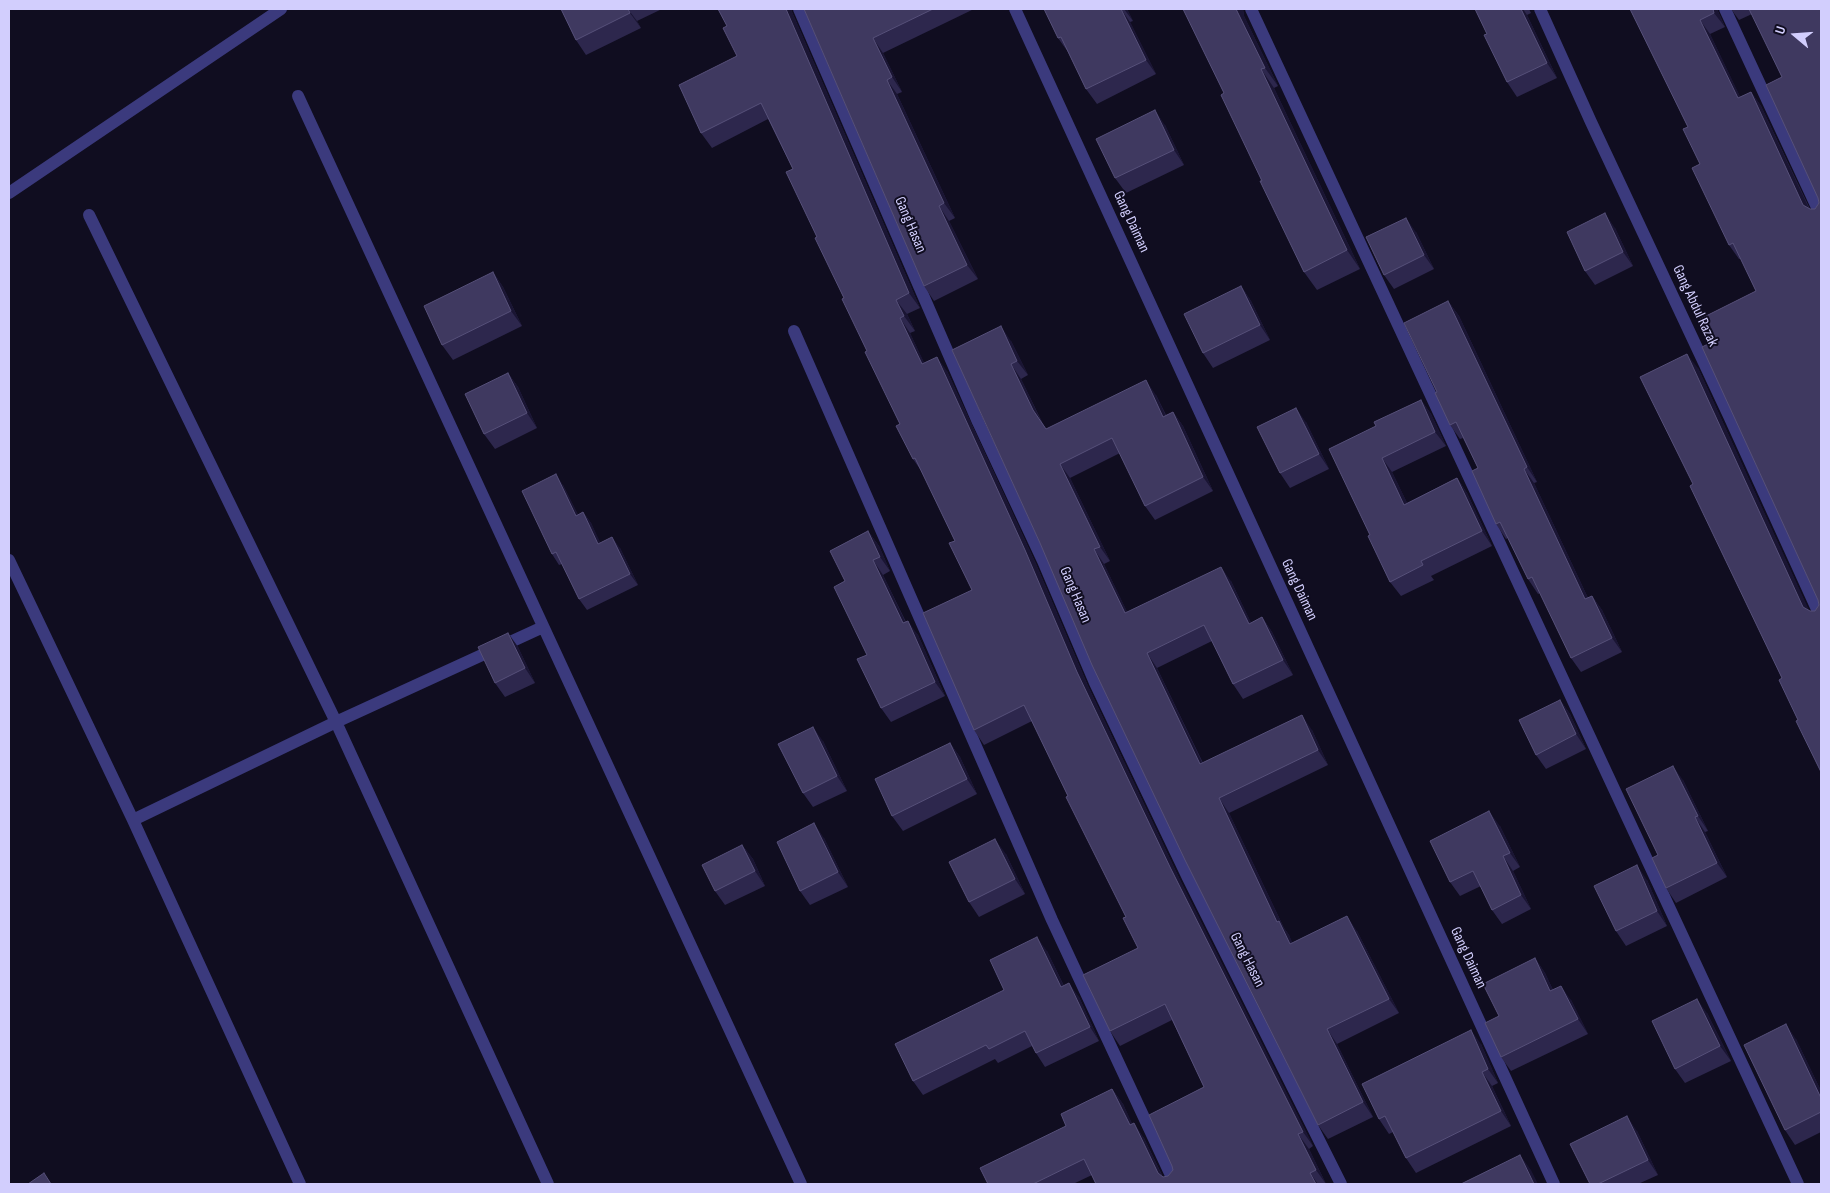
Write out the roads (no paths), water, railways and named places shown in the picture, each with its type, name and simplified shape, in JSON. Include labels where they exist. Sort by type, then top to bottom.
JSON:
[{"type":"street","points":[[9,193],[281,9]]},
{"type":"street","name":"Gang Hasan","points":[[799,9],[974,414],[1043,561],[1095,683],[1188,878],[1341,1184]]},
{"type":"street","name":"Gang Daiman","points":[[1015,9],[1554,1184]]},
{"type":"street","points":[[1251,9],[1798,1184]]},
{"type":"street","name":"Gang Abdul Razak","points":[[1540,9],[1821,618]]},
{"type":"street","points":[[1725,9],[1821,216]]},
{"type":"street","points":[[298,96],[801,1184]]},
{"type":"street","points":[[89,215],[336,722],[548,1184]]},
{"type":"street","points":[[794,331],[1052,920],[1175,1184]]},
{"type":"street","points":[[9,560],[133,820],[300,1184]]},
{"type":"street","points":[[133,820],[336,722],[543,627]]}]
